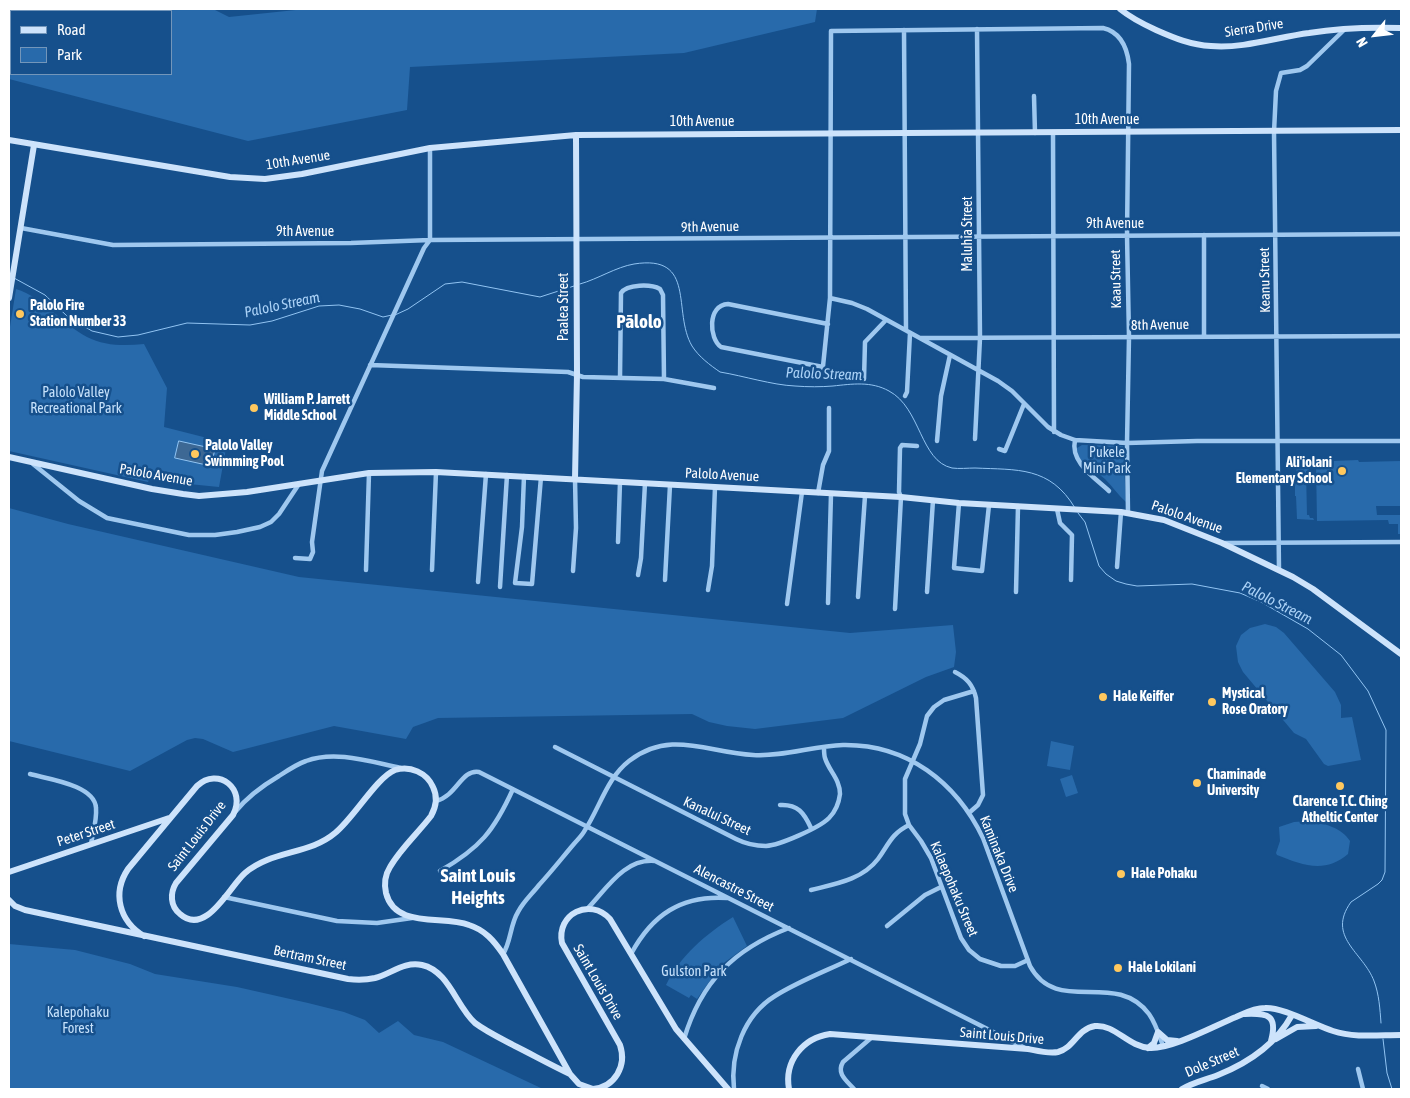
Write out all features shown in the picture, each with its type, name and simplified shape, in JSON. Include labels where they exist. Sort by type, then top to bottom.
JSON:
[{"type":"street","name":"Sierra Drive","points":[[1120,9],[1135,20],[1168,36],[1208,46],[1234,45],[1300,34],[1346,29],[1401,28]]},
{"type":"street","name":"Kaau Street","points":[[978,29],[1103,28],[1118,36],[1128,55],[1128,513]]},
{"type":"street","points":[[822,376],[830,298],[831,30],[978,29]]},
{"type":"street","name":"Maluhia Street","points":[[975,439],[980,338],[978,29]]},
{"type":"street","name":"Keanu Street","points":[[1279,570],[1275,99],[1280,74],[1285,71],[1300,70],[1308,66],[1346,29]]},
{"type":"street","points":[[904,30],[904,237],[908,332],[908,385],[905,396]]},
{"type":"street","points":[[1034,96],[1035,133]]},
{"type":"street","name":"10th Avenue","points":[[9,140],[230,177],[265,179],[302,174],[430,148],[576,135],[1401,130]]},
{"type":"street","points":[[1053,133],[1054,432]]},
{"type":"street","name":"Paalea Street","points":[[575,478],[577,374],[576,135]]},
{"type":"street","points":[[9,298],[34,144]]},
{"type":"street","points":[[295,558],[310,559],[313,552],[312,542],[322,471],[388,324],[430,240],[430,148]]},
{"type":"street","name":"9th Avenue","points":[[21,228],[113,245],[350,243],[430,240],[1401,234]]},
{"type":"street","points":[[1204,235],[1204,336]]},
{"type":"street","points":[[620,378],[621,293],[628,287],[654,286],[660,289],[663,295],[664,378]]},
{"type":"street","points":[[830,298],[860,306],[1005,386],[1054,432],[1075,440],[1127,443],[1401,441]]},
{"type":"street","points":[[823,367],[721,347],[716,342],[712,319],[719,306],[728,304],[828,324]]},
{"type":"street","points":[[864,379],[865,342],[886,320]]},
{"type":"street","name":"8th Avenue","points":[[919,338],[1401,336]]},
{"type":"street","points":[[937,441],[941,396],[950,355]]},
{"type":"street","points":[[370,365],[568,372],[584,377],[664,378],[714,388]]},
{"type":"street","points":[[999,449],[1005,452],[1024,404]]},
{"type":"street","points":[[818,493],[823,465],[829,451],[829,408]]},
{"type":"street","points":[[1075,440],[1074,449],[1077,458],[1109,491]]},
{"type":"street","points":[[895,609],[901,497],[899,492],[900,448],[902,444],[917,446]]},
{"type":"street","name":"Palolo Avenue","points":[[9,457],[183,494],[220,495],[369,473],[436,472],[901,497],[959,503],[1121,512],[1164,520],[1222,543],[1279,570],[1313,589],[1401,653]]},
{"type":"street","points":[[32,463],[79,501],[108,518],[189,535],[237,532],[260,527],[271,522],[279,514],[298,484]]},
{"type":"street","points":[[432,570],[436,472]]},
{"type":"street","points":[[366,570],[369,473]]},
{"type":"street","points":[[478,582],[486,474]]},
{"type":"street","points":[[500,587],[507,475]]},
{"type":"street","points":[[524,476],[522,527],[515,583],[532,584],[541,477]]},
{"type":"street","points":[[572,571],[576,528],[575,478]]},
{"type":"street","points":[[618,542],[620,482]]},
{"type":"street","points":[[638,575],[641,558],[645,483]]},
{"type":"street","points":[[665,580],[670,485]]},
{"type":"street","points":[[708,590],[712,566],[715,487]]},
{"type":"street","points":[[787,604],[802,492]]},
{"type":"street","points":[[828,603],[831,494]]},
{"type":"street","points":[[858,597],[864,496]]},
{"type":"street","points":[[927,592],[933,500]]},
{"type":"street","points":[[959,503],[954,568],[982,571],[989,505]]},
{"type":"street","points":[[1016,592],[1018,506]]},
{"type":"street","points":[[1057,509],[1060,523],[1072,535],[1071,580]]},
{"type":"street","points":[[1117,567],[1121,512]]},
{"type":"street","points":[[1222,543],[1401,542]]},
{"type":"street","points":[[955,672],[963,676],[970,683],[974,691],[983,795],[978,805],[970,812]]},
{"type":"street","name":"Kalaepohaku Street","points":[[974,691],[949,697],[934,707],[927,716],[920,744],[905,779],[904,805],[909,824],[926,849],[961,938],[974,955],[987,963],[1001,966],[1015,966],[1028,960]]},
{"type":"street","name":"Kaminaka Drive","points":[[503,954],[507,949],[513,923],[521,906],[586,830],[613,777],[624,765],[638,755],[660,746],[672,744],[695,745],[743,754],[760,755],[843,745],[861,746],[888,752],[912,761],[930,772],[947,786],[970,812],[983,838],[1028,960],[1037,977],[1054,989],[1067,992],[1109,992],[1131,998],[1148,1013],[1163,1046]]},
{"type":"street","name":"Kanalui Street","points":[[555,747],[736,840],[751,845],[766,846],[782,843],[811,828],[829,818],[835,810],[839,800],[839,785],[825,758],[824,747]]},
{"type":"street","points":[[231,817],[244,801],[261,786],[295,766],[315,758],[346,757],[418,772],[426,777],[434,789],[436,800]]},
{"type":"street","name":"Saint Louis Drive","points":[[144,936],[129,924],[122,912],[119,900],[120,886],[128,869],[202,781],[212,778],[226,781],[235,791],[237,805],[231,817],[176,883],[172,896],[174,907],[187,918],[194,920],[207,916],[243,875],[263,861],[274,856],[314,846],[334,834],[343,826],[383,778],[395,770],[404,769]]},
{"type":"street","name":"Alencastre Street","points":[[436,800],[448,796],[466,775],[473,771],[481,772],[1028,1050]]},
{"type":"street","points":[[30,774],[81,788],[90,795],[96,807],[92,844]]},
{"type":"street","points":[[440,871],[467,855],[489,834],[501,815],[513,789]]},
{"type":"street","name":"Saint Louis Drive","points":[[436,800],[431,816],[393,863],[386,876],[386,891],[392,905],[400,912],[413,918],[457,920],[479,929],[492,940],[503,954],[570,1074],[579,1084],[593,1089],[602,1089],[613,1080],[618,1072],[622,1060],[621,1049],[565,951],[561,939],[562,926],[569,916],[580,909],[588,908]]},
{"type":"street","points":[[780,805],[790,804],[802,812],[811,828]]},
{"type":"street","name":"Peter Street","points":[[9,872],[170,818]]},
{"type":"street","points":[[811,890],[847,880],[864,872],[878,859],[892,836],[909,824]]},
{"type":"street","points":[[588,908],[629,866],[646,860],[659,861]]},
{"type":"street","points":[[887,926],[925,895],[942,887]]},
{"type":"street","points":[[224,897],[337,921],[377,923],[413,918]]},
{"type":"street","points":[[631,954],[646,929],[665,913],[683,904],[702,898],[730,898]]},
{"type":"street","name":"Bertram Street","points":[[9,900],[15,906],[25,910],[348,979],[366,980],[375,978],[410,964],[425,966],[443,977],[462,1009],[475,1023],[490,1033],[570,1074]]},
{"type":"street","points":[[588,908],[597,909],[608,916],[670,1019],[684,1039],[728,1089]]},
{"type":"street","points":[[684,1039],[700,1000],[713,980],[729,963],[747,948],[790,928]]},
{"type":"street","points":[[734,1089],[733,1066],[736,1052],[740,1038],[754,1015],[775,996],[851,959]]},
{"type":"street","name":"Saint Louis Drive","points":[[789,1089],[788,1072],[800,1048],[811,1040],[830,1034],[1049,1053],[1059,1052],[1067,1048],[1082,1032],[1097,1026],[1109,1028],[1129,1042],[1148,1048],[1178,1042],[1241,1015],[1263,1008],[1278,1010],[1333,1031],[1348,1034],[1398,1035]]},
{"type":"street","points":[[1241,1015],[1263,1015],[1271,1019],[1274,1029],[1271,1042]]},
{"type":"street","name":"Dole Street","points":[[1182,1089],[1194,1082],[1238,1067],[1252,1058],[1271,1042],[1288,1023],[1292,1015]]},
{"type":"street","points":[[1271,1042],[1297,1027],[1320,1026]]},
{"type":"street","points":[[1148,1048],[1154,1043],[1158,1032],[1167,1040],[1178,1042]]},
{"type":"street","points":[[854,1089],[841,1074],[840,1066],[871,1038]]},
{"type":"street","points":[[1358,1069],[1363,1089]]},
{"type":"street","points":[[1262,1086],[1268,1089]]},
{"type":"green space","points":[[9,9],[213,9],[229,17],[305,9],[817,9],[815,22],[684,53],[410,67],[407,110],[248,141],[9,79]]},
{"type":"green space","name":"Palolo Valley Recreational Park","points":[[16,289],[44,304],[87,337],[115,345],[144,344],[167,388],[164,427],[227,443],[219,487],[149,480],[148,482],[9,451],[9,333]]},
{"type":"green space","name":"Pukele Mini Park","points":[[1082,445],[1123,446],[1126,502],[1105,479],[1083,463],[1077,448]]},
{"type":"green space","points":[[1296,458],[1299,458],[1299,464],[1313,464],[1313,468],[1309,468],[1309,471],[1306,471],[1307,515],[1314,520],[1297,519],[1295,496],[1295,483],[1297,483]]},
{"type":"green space","points":[[1358,460],[1359,462],[1401,461],[1401,506],[1376,506],[1377,515],[1401,515],[1401,534],[1398,534],[1398,524],[1389,524],[1388,520],[1317,521],[1316,464],[1332,464],[1333,461]]},
{"type":"green space","points":[[9,508],[68,524],[299,577],[850,633],[953,625],[956,652],[954,667],[926,677],[843,718],[755,729],[709,722],[692,714],[438,718],[413,727],[406,739],[334,726],[233,752],[203,739],[195,738],[187,740],[130,771],[9,741]]},
{"type":"green space","points":[[1265,624],[1276,627],[1284,633],[1335,692],[1341,705],[1341,718],[1352,717],[1361,760],[1328,766],[1324,764],[1306,739],[1294,733],[1243,672],[1238,662],[1236,646],[1241,635],[1250,628]]},
{"type":"green space","points":[[1051,741],[1074,746],[1070,770],[1047,766]]},
{"type":"green space","points":[[1072,775],[1078,793],[1066,797],[1060,779]]},
{"type":"green space","points":[[1309,821],[1337,829],[1347,836],[1350,841],[1348,854],[1331,864],[1322,866],[1295,862],[1277,855],[1280,841],[1279,827],[1294,822]]},
{"type":"green space","name":"Gulston Park","points":[[733,917],[747,946],[721,965],[697,999],[691,995],[689,998],[666,985],[686,955],[713,931]]},
{"type":"green space","name":"Kalepohaku Forest","points":[[9,944],[75,950],[130,964],[155,974],[237,987],[308,1003],[344,1012],[365,1020],[379,1033],[398,1021],[414,1035],[443,1042],[543,1089],[9,1089]]},
{"type":"shaded area","name":"Palolo Valley Swimming Pool","points":[[179,441],[215,449],[211,466],[175,458]]},
{"type":"waterway","name":"Palolo Stream","points":[[580,284],[634,264],[654,263],[667,268],[675,277],[679,288],[686,332],[692,346],[701,357],[720,372],[767,382],[805,387],[861,384],[882,388],[900,399],[908,409],[926,445],[941,463],[952,468],[1019,470],[1043,477],[1055,484],[1075,508]]},
{"type":"waterway","name":"Palolo Stream","points":[[14,278],[45,295],[68,317],[92,331],[118,337],[138,335],[187,323],[250,325],[272,321],[319,306],[339,305],[360,309],[383,317],[392,315]]},
{"type":"waterway","name":"Palolo Stream","points":[[395,315],[408,309],[445,284],[462,282],[540,297],[574,286]]},
{"type":"waterway","name":"Palolo Stream","points":[[1078,513],[1085,522],[1099,566],[1116,581],[1137,586],[1192,584],[1240,593],[1261,602],[1308,629],[1341,655],[1368,691],[1386,730],[1385,872],[1378,884],[1351,902],[1344,914],[1342,925],[1344,935],[1349,944],[1374,981],[1381,1023]]},
{"type":"waterway","name":"Palolo Stream","points":[[1383,1039],[1387,1073],[1392,1089]]},
{"type":"place","name":"Palolo Fire Station Number 33","points":[[20,314]]},
{"type":"place","name":"William P. Jarrett Middle School","points":[[254,408]]},
{"type":"place","name":"Palolo Valley Swimming Pool","points":[[195,454]]},
{"type":"place","name":"Ali'iolani Elementary School","points":[[1342,471]]},
{"type":"place","name":"Hale Keiffer","points":[[1103,697]]},
{"type":"place","name":"Mystical Rose Oratory","points":[[1212,702]]},
{"type":"place","name":"Chaminade University","points":[[1197,783]]},
{"type":"place","name":"Clarence T.C. Ching Atheltic Center","points":[[1340,786]]},
{"type":"place","name":"Hale Pohaku","points":[[1121,874]]},
{"type":"place","name":"Hale Lokilani","points":[[1118,968]]},
{"type":"district","name":"Pālolo","points":[[639,322]]},
{"type":"district","name":"Saint Louis Heights","points":[[478,887]]}]
